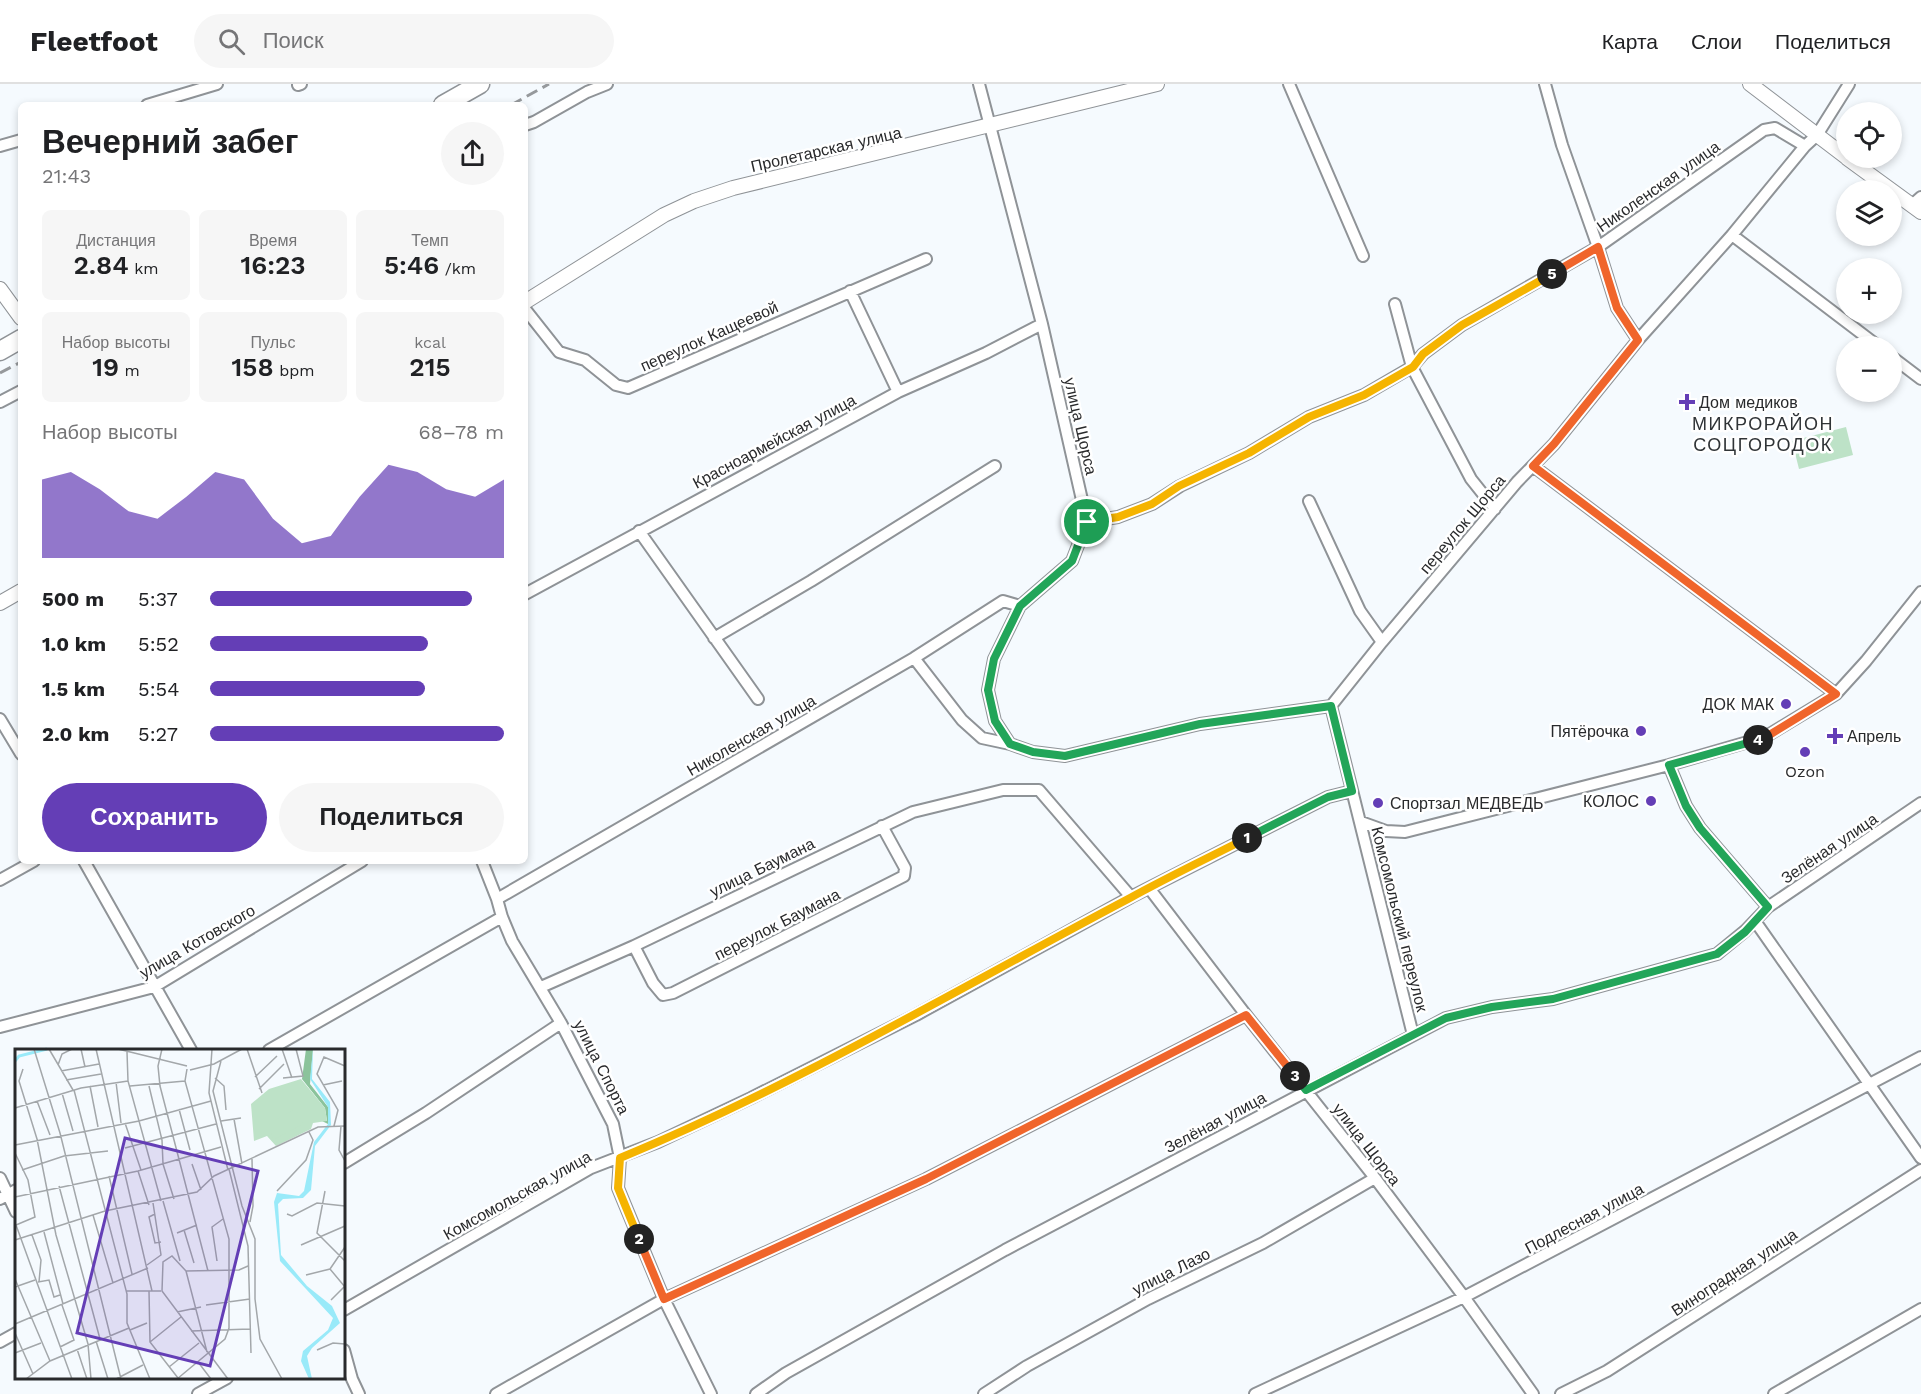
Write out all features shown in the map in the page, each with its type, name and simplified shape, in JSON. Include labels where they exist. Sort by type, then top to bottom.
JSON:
[{"type":"main road","points":[[448,102],[480,84]]},
{"type":"main road","points":[[0,351],[18,341]]},
{"type":"street","points":[[157,102],[217,84]]},
{"type":"street","points":[[528,124],[587,92],[607,84]]},
{"type":"street","name":"улица Щорса","points":[[979,84],[1042,324],[1087,522]]},
{"type":"street","name":"Пролетарская улица","points":[[528,300],[636,232],[694,201],[733,188],[1156,84]]},
{"type":"street","points":[[1288,84],[1363,256]]},
{"type":"street","points":[[1545,84],[1562,144],[1617,308],[1638,340]]},
{"type":"street","points":[[1750,84],[1836,149]]},
{"type":"street","points":[[1817,135],[1850,84]]},
{"type":"street","name":"Николенская улица","points":[[1087,522],[1118,517],[1152,504],[1179,486],[1249,453],[1309,417],[1364,395],[1413,367],[1423,354],[1462,325],[1598,247],[1764,130],[1775,128],[1805,146]]},
{"type":"street","name":"переулок Щорса","points":[[1331,706],[1517,482],[1554,444],[1638,340],[1731,235],[1805,146],[1817,135]]},
{"type":"street","points":[[0,146],[18,141]]},
{"type":"street","points":[[1863,168],[1918,205]]},
{"type":"street","points":[[1731,235],[1865,336]]},
{"type":"street","name":"переулок Кащеевой","points":[[528,313],[559,352],[585,360],[616,384],[628,388],[926,259]]},
{"type":"street","points":[[0,289],[18,314]]},
{"type":"street","points":[[850,291],[898,392]]},
{"type":"street","points":[[1395,304],[1413,367],[1471,479],[1495,509]]},
{"type":"street","name":"Красноармейская улица","points":[[528,592],[898,392],[986,353],[1042,324]]},
{"type":"street","points":[[1902,365],[1921,380]]},
{"type":"street","points":[[0,402],[18,393]]},
{"type":"street","points":[[714,638],[811,581],[995,466]]},
{"type":"street","points":[[1533,466],[1836,694]]},
{"type":"street","points":[[1309,501],[1360,611],[1382,642]]},
{"type":"street","points":[[1010,744],[995,721],[988,690],[994,659],[1020,606],[1072,561],[1087,522]]},
{"type":"street","points":[[639,531],[758,699]]},
{"type":"street","points":[[1361,822],[1386,831],[1405,832],[1669,765],[1766,737],[1836,694],[1866,661],[1921,592]]},
{"type":"street","points":[[0,603],[18,593]]},
{"type":"street","name":"Николенская улица","points":[[496,899],[914,658],[1003,601],[1020,606]]},
{"type":"street","points":[[914,658],[962,720],[982,738],[1033,752],[1065,756],[1200,724],[1331,706]]},
{"type":"street","name":"Комсомольский переулок","points":[[1331,706],[1413,1035]]},
{"type":"street","points":[[0,719],[18,749]]},
{"type":"street","points":[[1669,765],[1686,806],[1700,828],[1768,907]]},
{"type":"street","name":"улица Баумана","points":[[541,987],[634,946],[914,812],[1003,790],[1039,790],[1131,897]]},
{"type":"street","name":"Комсомольская улица","points":[[345,1309],[591,1168],[657,1142],[751,1098],[916,1015],[1131,897],[1328,797],[1352,791]]},
{"type":"street","name":"Зелёная улица","points":[[756,1394],[786,1373],[1005,1250],[1446,1018],[1492,1007],[1553,999],[1717,954],[1745,932],[1768,907],[1921,803]]},
{"type":"street","name":"переулок Баумана","points":[[634,946],[653,983],[663,995],[673,993],[904,876],[905,868],[882,826]]},
{"type":"street","points":[[0,880],[29,864]]},
{"type":"street","points":[[86,864],[190,1049]]},
{"type":"street","name":"улица Котовского","points":[[0,1027],[154,987],[357,864]]},
{"type":"street","name":"улица Спорта","points":[[483,864],[501,917],[512,941],[561,1023],[612,1124],[620,1158],[618,1188],[664,1299],[711,1394]]},
{"type":"street","name":"улица Щорса","points":[[1149,888],[1375,1178],[1533,1394]]},
{"type":"street","points":[[270,1049],[501,917]]},
{"type":"street","points":[[1755,921],[1921,1158]]},
{"type":"street","points":[[496,1394],[664,1299],[926,1179],[1246,1015]]},
{"type":"street","points":[[345,1162],[426,1113],[561,1023]]},
{"type":"street","name":"Подлесная улица","points":[[1255,1394],[1464,1297],[1921,1057]]},
{"type":"street","name":"Виноградная улица","points":[[1561,1394],[1607,1371],[1921,1170]]},
{"type":"street","points":[[0,1178],[15,1210]]},
{"type":"street","name":"улица Лазо","points":[[984,1394],[1027,1366],[1148,1299],[1263,1243],[1375,1178]]},
{"type":"street","points":[[1774,1394],[1921,1309]]},
{"type":"street","points":[[0,1342],[15,1334]]},
{"type":"street","points":[[345,1354],[359,1394]]},
{"type":"street","points":[[198,1394],[224,1379]]},
{"type":"green space","points":[[1846,427],[1853,455],[1799,469],[1792,441]]},
{"type":"railway","points":[[516,102],[549,84]]},
{"type":"railway","points":[[0,373],[18,364]]},
{"type":"place","name":"Дом медиков","points":[[1687,402]]},
{"type":"place","name":"ДОК МАК","points":[[1786,704]]},
{"type":"place","name":"Пятёрочка","points":[[1641,731]]},
{"type":"place","name":"Апрель","points":[[1835,736]]},
{"type":"place","name":"Ozon","points":[[1805,752]]},
{"type":"place","name":"КОЛОС","points":[[1651,801]]},
{"type":"place","name":"Спортзал МЕДВЕДЬ","points":[[1378,803]]},
{"type":"district","name":"МИКРОРАЙОН СОЦГОРОДОК","points":[[1763,434]]},
{"type":"route","points":[[1598,247],[1617,308],[1638,340],[1554,444],[1533,466],[1836,694],[1766,737],[1669,765],[1686,806],[1700,828],[1768,907],[1745,932],[1717,954],[1553,999],[1492,1007],[1446,1018],[1306,1090],[1246,1015],[926,1179],[664,1299],[618,1188],[620,1158],[751,1098],[916,1015],[1131,897],[1328,797],[1352,791],[1331,706],[1200,724],[1065,756],[1033,752],[1010,744],[995,721],[988,690],[994,659],[1020,606],[1072,561],[1087,522],[1118,517],[1152,504],[1179,486],[1249,453],[1309,417],[1364,395],[1413,367],[1423,354],[1462,325],[1598,247]]}]
